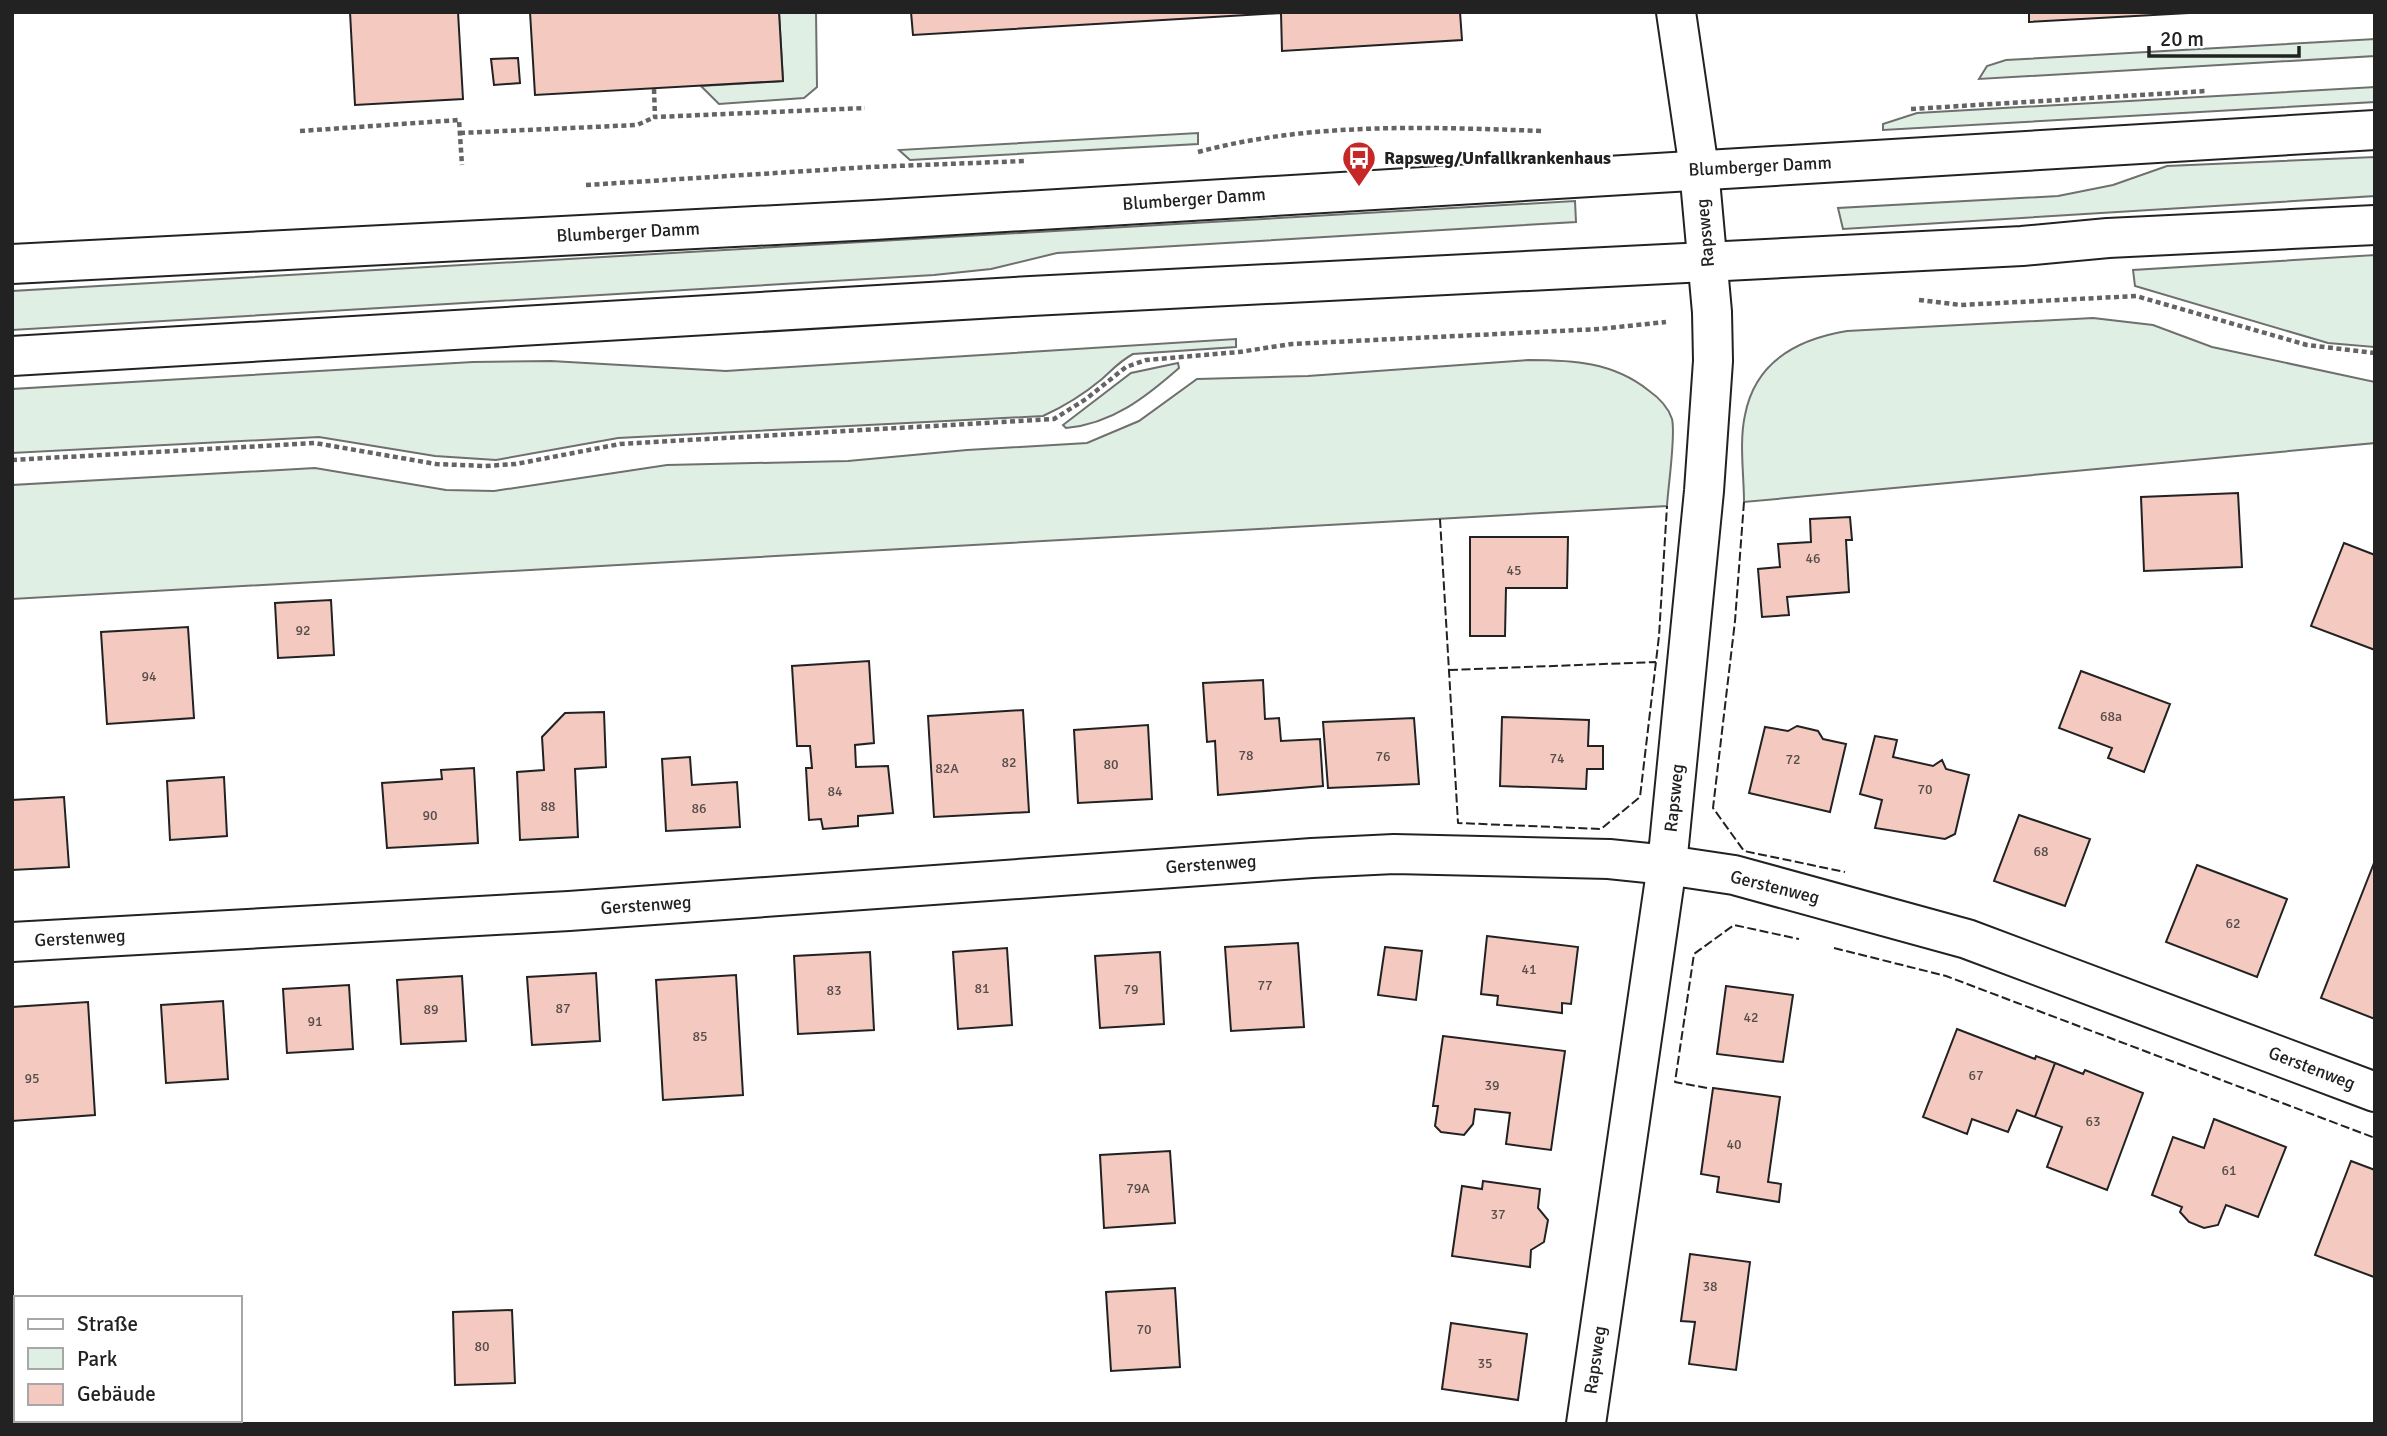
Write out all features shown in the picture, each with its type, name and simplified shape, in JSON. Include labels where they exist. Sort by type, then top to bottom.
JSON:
[{"type":"main road","name":"Rapsweg","points":[[1586,1424],[1667,864],[1705,478],[1713,342],[1708,260],[1699,169],[1676,12]]},
{"type":"main road","name":"Blumberger Damm","points":[[12,264],[873,220],[2375,130]]},
{"type":"main road","points":[[12,356],[1031,296],[2009,247],[2375,225]]},
{"type":"main road","name":"Gerstenweg","points":[[12,942],[556,911],[1319,858],[1407,855],[1609,859],[1667,864],[1734,875],[1967,939],[2375,1092]]},
{"type":"path","points":[[654,89],[655,117]]},
{"type":"path","points":[[460,133],[637,125],[655,117],[865,108]]},
{"type":"path","points":[[300,131],[459,120],[462,165]]},
{"type":"path","points":[[1191,154],[1250,138],[1415,126],[1554,131]]},
{"type":"path","points":[[580,186],[870,167],[1034,161]]},
{"type":"path","points":[[1912,299],[1961,305],[2136,296],[2307,345],[2375,353]]},
{"type":"path","points":[[12,460],[315,443],[436,464],[516,464],[620,444],[1054,419],[1086,399],[1126,367],[1146,359],[1239,352],[1292,344],[1582,329]]},
{"type":"green space","points":[[779,12],[816,12],[817,87],[804,98],[719,104],[701,86],[783,81]]},
{"type":"green space","points":[[2375,39],[2375,56],[1979,79],[1987,66],[2006,60]]},
{"type":"green space","points":[[2375,87],[2375,102],[1883,130],[1883,124],[1917,113]]},
{"type":"green space","points":[[1198,133],[1198,144],[910,160],[899,150]]},
{"type":"green space","points":[[2375,157],[2375,196],[1843,229],[1838,208],[2058,196],[2113,185],[2167,166]]},
{"type":"green space","points":[[1575,201],[1576,222],[1057,253],[991,269],[934,275],[12,330],[12,291]]},
{"type":"green space","points":[[2375,255],[2374,347],[2328,343],[2135,286],[2133,270]]},
{"type":"green space","points":[[2093,318],[2153,325],[2212,347],[2375,382],[2375,443],[1744,502],[1742,436],[1750,397],[1769,367],[1796,347],[1847,331]]},
{"type":"green space","points":[[1236,339],[1236,347],[1133,354],[1081,395],[1043,416],[618,438],[496,460],[435,456],[319,437],[12,453],[12,389],[473,362],[551,361],[726,371]]},
{"type":"green space","points":[[1529,360],[1576,362],[1606,368],[1635,381],[1662,402],[1670,414],[1673,427],[1667,506],[12,599],[12,485],[315,468],[446,490],[494,491],[667,465],[848,461],[1087,443],[1139,421],[1197,379],[1308,376]]},
{"type":"green space","points":[[1178,363],[1179,368],[1154,389],[1113,415],[1083,425],[1066,428],[1063,425],[1131,373]]},
{"type":"building","points":[[350,12],[458,12],[463,99],[355,105]]},
{"type":"building","points":[[530,12],[779,12],[783,81],[535,95]]},
{"type":"building","points":[[911,12],[1460,12],[1462,40],[1282,51],[1281,13],[913,35]]},
{"type":"building","points":[[2029,12],[2207,12],[2029,22]]},
{"type":"building","points":[[518,58],[520,83],[494,85],[491,59]]},
{"type":"building","points":[[2238,493],[2242,567],[2144,571],[2141,497]]},
{"type":"building","points":[[1850,517],[1852,540],[1846,540],[1849,592],[1787,597],[1789,615],[1762,617],[1758,569],[1780,567],[1778,544],[1811,542],[1810,519]]},
{"type":"building","points":[[1470,537],[1568,537],[1567,588],[1506,588],[1505,636],[1470,636]]},
{"type":"building","points":[[2344,543],[2375,555],[2375,650],[2311,626]]},
{"type":"building","points":[[331,600],[334,655],[278,658],[275,603]]},
{"type":"building","points":[[188,627],[194,718],[107,724],[101,632]]},
{"type":"building","points":[[869,661],[874,743],[855,745],[856,767],[888,766],[893,813],[858,816],[858,826],[823,829],[821,819],[809,820],[806,768],[812,768],[810,746],[797,746],[792,666]]},
{"type":"building","points":[[2081,671],[2170,704],[2144,772],[2108,758],[2112,748],[2059,728]]},
{"type":"building","points":[[1263,680],[1265,719],[1279,718],[1281,741],[1320,739],[1323,786],[1218,795],[1215,741],[1207,742],[1203,683]]},
{"type":"building","points":[[1023,710],[1029,812],[934,817],[928,716]]},
{"type":"building","points":[[604,712],[606,767],[575,769],[578,837],[520,840],[517,772],[544,770],[542,737],[565,713]]},
{"type":"building","points":[[1502,717],[1589,720],[1588,746],[1603,746],[1603,769],[1587,769],[1586,789],[1500,786]]},
{"type":"building","points":[[1414,718],[1419,784],[1328,788],[1323,722]]},
{"type":"building","points":[[1148,725],[1152,799],[1078,803],[1074,730]]},
{"type":"building","points":[[1797,726],[1818,731],[1823,739],[1846,744],[1830,812],[1749,793],[1765,727],[1788,731]]},
{"type":"building","points":[[1875,736],[1897,740],[1893,757],[1933,766],[1942,760],[1946,769],[1969,775],[1955,834],[1945,839],[1875,828],[1882,800],[1860,794]]},
{"type":"building","points":[[690,757],[692,785],[737,782],[740,827],[666,831],[662,759]]},
{"type":"building","points":[[474,768],[478,843],[387,848],[382,783],[442,779],[441,770]]},
{"type":"building","points":[[224,777],[227,836],[170,840],[167,781]]},
{"type":"building","points":[[64,797],[69,867],[12,870],[12,800]]},
{"type":"building","points":[[2019,815],[2090,839],[2065,906],[1994,881]]},
{"type":"building","points":[[2375,864],[2375,1019],[2321,998]]},
{"type":"building","points":[[2197,865],[2287,899],[2257,977],[2166,942]]},
{"type":"building","points":[[1487,936],[1578,947],[1571,1004],[1562,1003],[1562,1013],[1497,1005],[1498,996],[1481,994]]},
{"type":"building","points":[[1298,943],[1304,1027],[1231,1031],[1225,947]]},
{"type":"building","points":[[1385,947],[1422,951],[1416,1000],[1378,995]]},
{"type":"building","points":[[1007,948],[1012,1025],[958,1029],[953,952]]},
{"type":"building","points":[[870,952],[874,1030],[798,1034],[794,956]]},
{"type":"building","points":[[1160,952],[1164,1024],[1100,1028],[1095,956]]},
{"type":"building","points":[[596,973],[600,1041],[532,1045],[527,977]]},
{"type":"building","points":[[736,975],[743,1095],[663,1100],[656,980]]},
{"type":"building","points":[[462,976],[466,1041],[401,1044],[397,980]]},
{"type":"building","points":[[349,985],[353,1049],[287,1053],[283,989]]},
{"type":"building","points":[[1726,986],[1793,995],[1783,1062],[1717,1054]]},
{"type":"building","points":[[223,1001],[228,1079],[166,1083],[161,1005]]},
{"type":"building","points":[[88,1002],[95,1115],[12,1121],[12,1007]]},
{"type":"building","points":[[1957,1029],[2035,1059],[2036,1056],[2055,1063],[2035,1117],[2017,1110],[2008,1132],[1972,1119],[1967,1134],[1923,1117]]},
{"type":"building","points":[[1443,1036],[1565,1051],[1551,1150],[1506,1144],[1510,1113],[1475,1109],[1473,1124],[1464,1135],[1441,1132],[1435,1126],[1438,1106],[1433,1106]]},
{"type":"building","points":[[2055,1063],[2083,1074],[2085,1070],[2143,1093],[2107,1190],[2047,1167],[2062,1127],[2035,1117]]},
{"type":"building","points":[[1713,1088],[1780,1097],[1768,1182],[1781,1184],[1779,1202],[1717,1192],[1719,1177],[1701,1174]]},
{"type":"building","points":[[2214,1119],[2286,1147],[2258,1217],[2226,1205],[2218,1225],[2204,1228],[2189,1222],[2180,1212],[2182,1207],[2152,1195],[2173,1137],[2204,1148]]},
{"type":"building","points":[[1170,1151],[1175,1223],[1104,1228],[1100,1155]]},
{"type":"building","points":[[2351,1161],[2375,1170],[2374,1277],[2315,1255]]},
{"type":"building","points":[[1483,1181],[1540,1189],[1538,1208],[1548,1220],[1544,1242],[1531,1250],[1530,1267],[1452,1256],[1462,1186],[1482,1189]]},
{"type":"building","points":[[1690,1254],[1750,1262],[1736,1370],[1689,1364],[1695,1322],[1681,1321]]},
{"type":"building","points":[[1175,1288],[1180,1367],[1111,1371],[1106,1292]]},
{"type":"building","points":[[512,1310],[515,1383],[455,1385],[453,1312]]},
{"type":"building","points":[[1451,1323],[1527,1334],[1518,1400],[1442,1389]]},
{"type":"fence","points":[[1744,502],[1735,621],[1713,808],[1744,851],[1845,872]]},
{"type":"fence","points":[[1440,519],[1458,823],[1601,829],[1640,797],[1659,636],[1667,506]]},
{"type":"fence","points":[[1449,670],[1656,662]]},
{"type":"fence","points":[[1707,1088],[1675,1082],[1694,954],[1734,925],[1799,939]]},
{"type":"fence","points":[[1834,948],[1946,976],[2375,1138]]},
{"type":"place","name":"Rapsweg/Unfallkrankenhaus","points":[[1359,188]]}]
